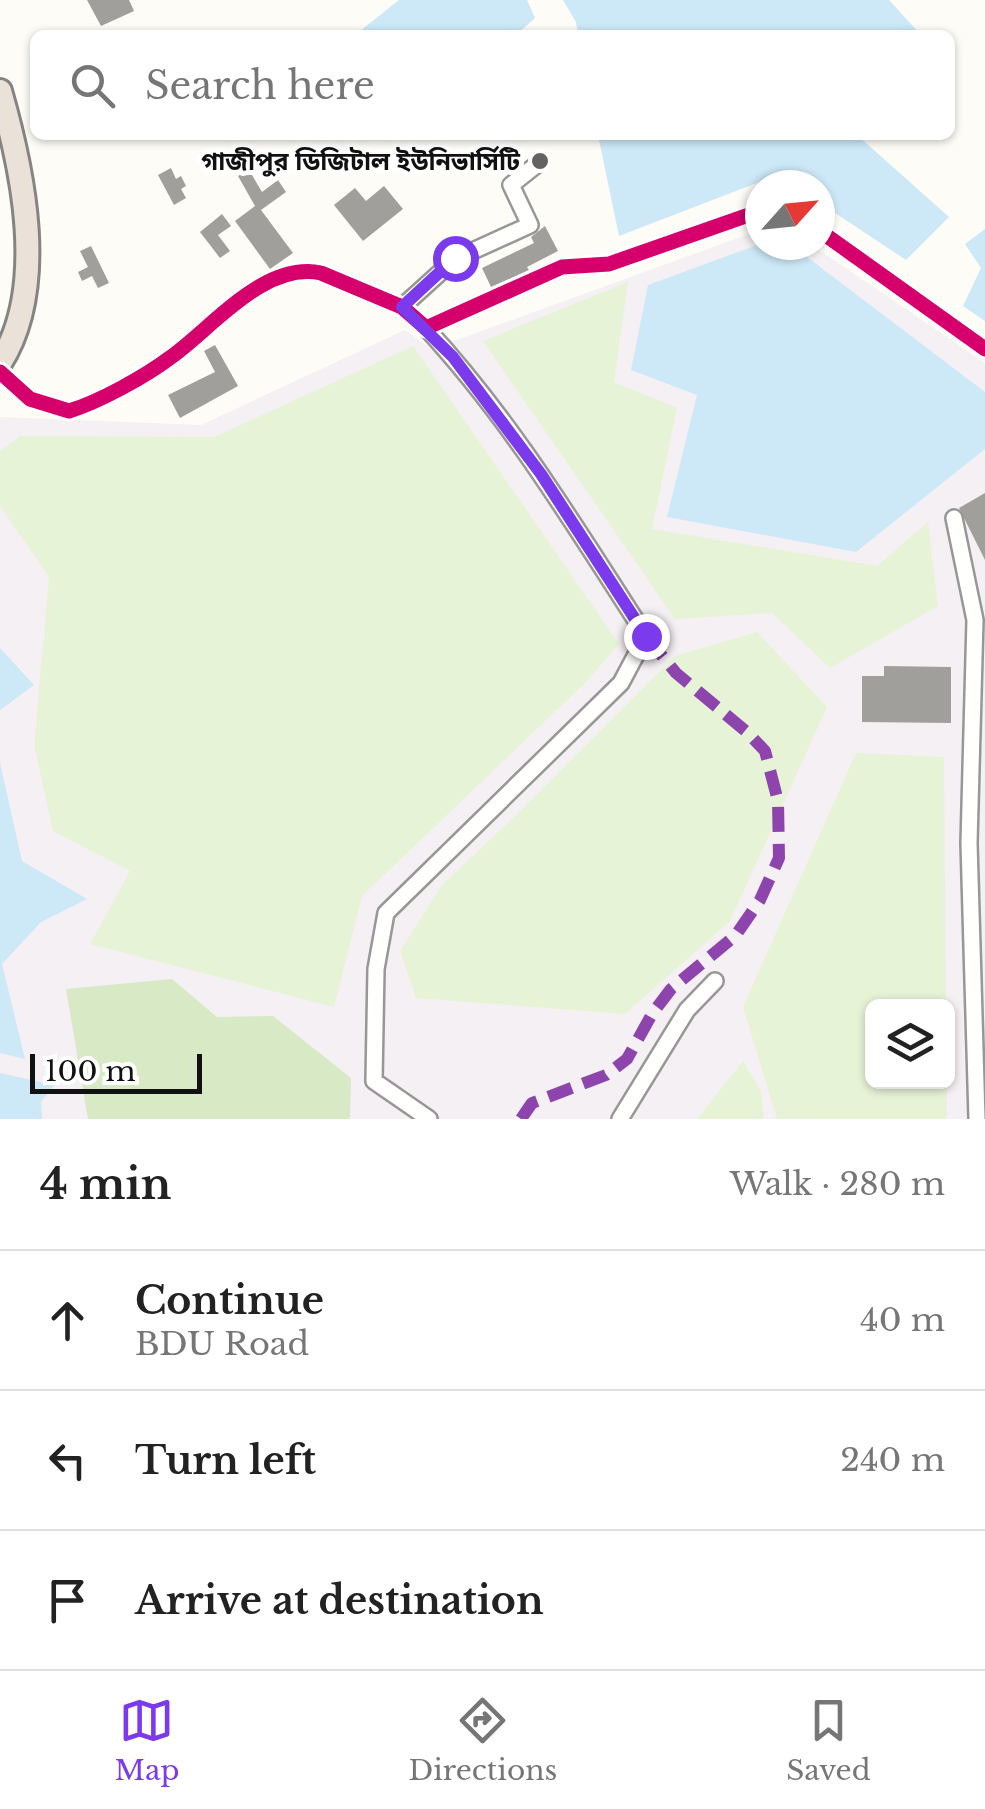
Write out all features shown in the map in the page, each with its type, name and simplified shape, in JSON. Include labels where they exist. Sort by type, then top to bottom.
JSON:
[{"type":"highway","points":[[0,91],[22,176],[27,230],[21,304],[15,330],[0,363]]},
{"type":"street","points":[[402,307],[455,258],[530,225],[511,186],[540,162]]},
{"type":"street","points":[[426,328],[562,266],[609,264],[745,216]]},
{"type":"street","points":[[835,243],[985,349]]},
{"type":"street","points":[[0,372],[30,399],[60,410],[79,408],[167,361],[240,300],[292,274],[311,271],[402,307],[453,357],[541,474],[646,636],[621,683],[386,913],[376,969],[374,1081],[429,1119]]},
{"type":"street","points":[[954,518],[975,620],[968,842],[977,1119]]},
{"type":"street","points":[[620,1119],[687,1010],[716,982]]},
{"type":"shaded area","points":[[745,235],[745,260],[834,260],[985,363],[985,1119],[0,1119],[0,417],[201,425],[405,330],[432,349]]},
{"type":"green space","points":[[628,282],[614,382],[677,408],[652,529],[877,566],[928,522],[938,606],[830,668],[772,613],[675,619],[483,341]]},
{"type":"green space","points":[[413,346],[619,644],[585,683],[362,896],[334,1007],[90,944],[130,871],[53,831],[34,745],[49,577],[0,506],[0,451],[20,436],[214,437]]},
{"type":"green space","points":[[757,632],[827,707],[730,921],[625,1014],[416,998],[400,951],[442,885],[675,656]]},
{"type":"green space","points":[[856,753],[944,757],[946,999],[865,999],[865,1089],[947,1089],[947,1119],[777,1119],[743,1007]]},
{"type":"green space","points":[[172,979],[217,1017],[273,1016],[351,1078],[350,1119],[88,1119],[66,989]]},
{"type":"green space","points":[[743,1061],[761,1091],[764,1119],[697,1119]]},
{"type":"water","points":[[399,0],[527,0],[535,18],[522,30],[361,30]]},
{"type":"water","points":[[563,0],[889,0],[916,30],[577,30]]},
{"type":"water","points":[[599,140],[863,140],[949,217],[906,260],[835,213],[835,170],[745,170],[745,188],[619,236]]},
{"type":"water","points":[[985,229],[985,321],[963,306],[981,268],[965,244]]},
{"type":"water","points":[[745,249],[745,260],[811,260],[985,392],[985,449],[856,552],[667,517],[697,395],[631,370],[648,285]]},
{"type":"water","points":[[0,648],[34,685],[0,710]]},
{"type":"water","points":[[0,763],[22,861],[87,899],[41,922],[2,964],[25,1059],[0,1053]]},
{"type":"water","points":[[0,1073],[54,1085],[41,1102],[42,1119],[0,1119]]},
{"type":"building","points":[[87,0],[129,0],[134,11],[101,26]]},
{"type":"building","points":[[171,168],[176,179],[181,176],[186,186],[181,189],[186,198],[174,205],[158,175]]},
{"type":"building","points":[[249,170],[262,192],[278,180],[286,192],[261,210],[293,253],[270,269],[235,221],[255,206],[238,176]]},
{"type":"building","points":[[384,186],[403,209],[363,241],[334,205],[355,188],[366,201]]},
{"type":"building","points":[[222,214],[231,226],[218,235],[230,251],[220,258],[200,232]]},
{"type":"building","points":[[545,226],[558,251],[527,267],[529,270],[491,287],[482,268],[534,243],[531,237]]},
{"type":"building","points":[[91,246],[109,283],[98,288],[92,276],[82,281],[78,272],[88,267],[80,251]]},
{"type":"building","points":[[215,345],[238,386],[180,418],[168,395],[215,372],[204,351]]},
{"type":"building","points":[[985,493],[985,560],[959,508]]},
{"type":"building","points":[[884,666],[951,667],[951,723],[862,722],[862,676],[884,676]]},
{"type":"marked path","points":[[521,1119],[532,1103],[606,1075],[627,1059],[671,989],[736,935],[760,900],[779,858],[778,801],[765,751],[676,673],[646,636]]},
{"type":"cycle path","points":[[0,372],[30,399],[69,411],[149,372],[240,300],[279,277],[321,273],[402,307],[426,328],[562,267],[609,264],[745,216]]},
{"type":"cycle path","points":[[835,242],[985,349]]},
{"type":"place","name":"গাজীপুর ডিজিটাল ইউনিভার্সিটি","points":[[540,161]]},
{"type":"route","points":[[455,258],[402,307],[453,357],[541,474],[646,636]]}]
